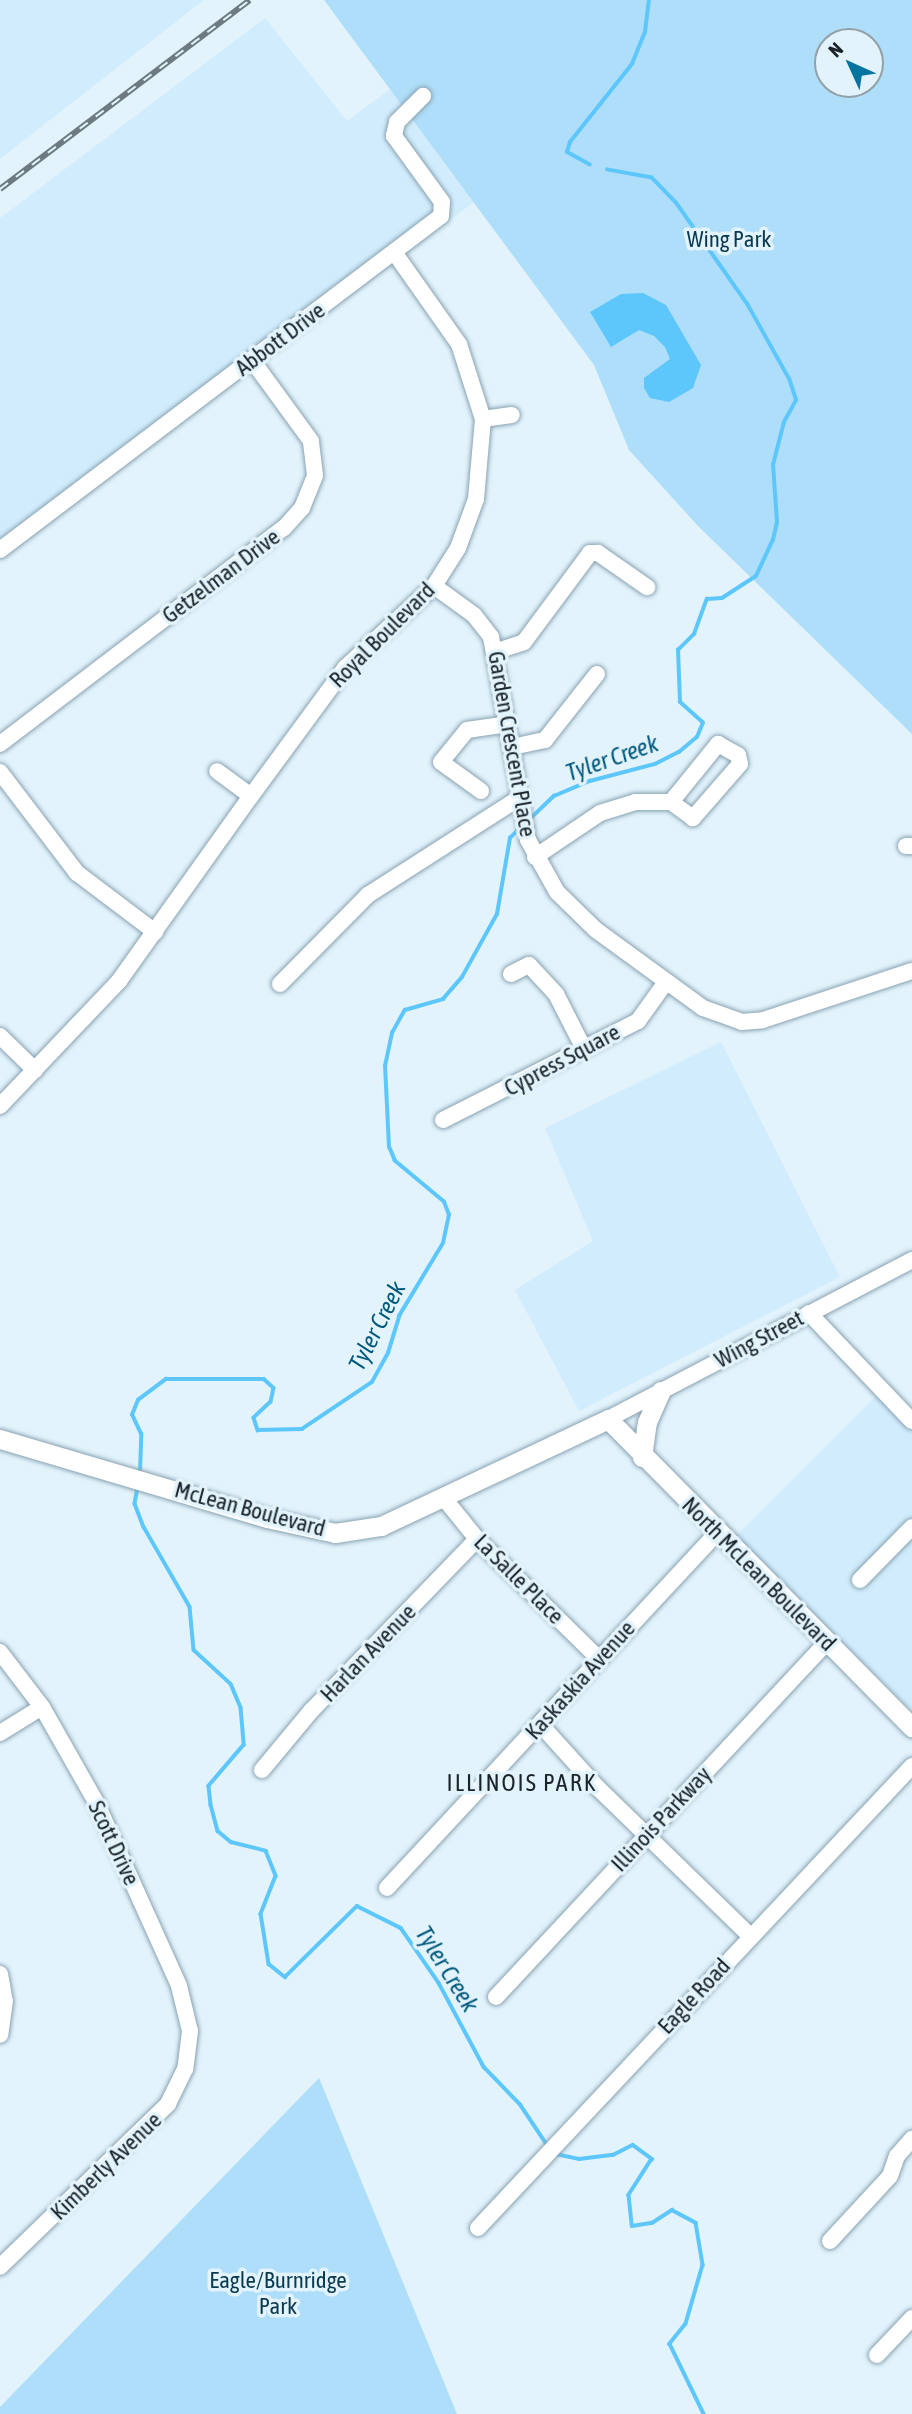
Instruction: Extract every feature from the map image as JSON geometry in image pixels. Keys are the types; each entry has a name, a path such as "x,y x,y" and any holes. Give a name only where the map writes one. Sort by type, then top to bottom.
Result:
{"main road":[{"path":"642,1457 648,1422 661,1391"},
{"name":"North McLean Boulevard","path":"607,1419 717,1534 912,1727"},
{"name":"McLean Boulevard","path":"0,1439 279,1522 335,1533 381,1526 607,1419"}],"street":[{"name":"Abbott Drive","path":"0,551 434,222 444,209 394,136 397,122 423,96"},
{"name":"Royal Boulevard","path":"0,1106 119,981 345,668 434,586 457,548 476,499 483,419 460,344 394,252"},
{"name":"Getzelman Drive","path":"0,744 284,528 302,508 315,475 311,441 252,360"},
{"path":"483,419 512,415"},
{"path":"497,651 524,642 590,553 598,553 647,587"},
{"name":"Garden Crescent Place","path":"434,586 481,622 497,651 519,802 528,840 535,858 573,911 666,982 719,1017 751,1023 912,971"},
{"path":"512,747 545,740 597,674"},
{"path":"481,790 441,762 467,730 508,724"},
{"path":"535,858 600,813 635,802 671,802 697,817 740,764 738,755 718,744 671,802"},
{"path":"217,771 251,796"},
{"path":"0,772 77,873 155,932"},
{"path":"281,984 368,895 519,802"},
{"path":"511,974 529,965 556,994 584,1049"},
{"name":"Cypress Square","path":"443,1120 638,1021 666,982"},
{"path":"0,1036 35,1070"},
{"name":"Wing Street","path":"607,1419 912,1260"},
{"path":"810,1312 912,1422"},
{"name":"La Salle Place","path":"443,1497 477,1539 598,1658"},
{"path":"860,1580 912,1527"},
{"name":"Kaskaskia Avenue","path":"387,1888 541,1725 598,1658 717,1534"},
{"name":"Harlan Avenue","path":"262,1770 311,1712 477,1539"},
{"name":"Illinois Parkway","path":"496,1997 827,1642"},
{"name":"Scott Drive","path":"0,1652 42,1707 97,1804 179,1986 188,2015 189,2050"},
{"path":"0,1733 42,1707"},
{"path":"541,1725 750,1936"},
{"name":"Eagle Road","path":"478,2228 912,1766"},
{"path":"0,1974 5,2001 0,2035"},
{"name":"Kimberly Avenue","path":"0,2267 152,2123 179,2087 189,2050"},
{"path":"830,2241 890,2176 897,2156 912,2139"},
{"path":"877,2355 912,2318"}],"shaded area":[{"path":"0,0 204,0 0,159"},
{"path":"265,18 347,121 390,89 474,202 0,561 0,218"},
{"path":"721,1042 840,1277 579,1411 515,1290 593,1241 545,1128"},
{"path":"879,1393 912,1427 912,1711 736,1536"}],"green space":[{"name":"Wing Park","path":"324,0 912,0 912,734 698,526 629,450 594,365"},
{"name":"Eagle/Burnridge Park","path":"319,2078 457,2414 0,2414 0,2407"}],"water":[{"path":"643,293 666,305 701,365 693,388 669,402 650,398 644,388 644,378 670,359 665,347 654,336 639,330 611,347 590,312 621,294"}],"waterway":[{"name":"Tyler Creek","path":"590,165 567,152 570,142 632,64 645,32 649,0"},
{"name":"Tyler Creek","path":"529,820 554,796 590,781 655,764 679,752 697,737 703,723 680,702 678,650 694,634 707,599 722,598 756,576 773,540 777,522 773,465 784,422 796,400 789,379 747,304 676,203 652,178 608,170"},
{"name":"Tyler Creek","path":"140,1472 141,1434 132,1415 138,1400 166,1379 264,1379 274,1388 271,1402 254,1418 258,1430 302,1429 372,1382 388,1353 399,1316 443,1243 449,1215 444,1202 395,1161 389,1147 385,1066 392,1033 405,1010 443,999 462,977 497,914 510,838 520,828"},
{"name":"Tyler Creek","path":"138,1487 135,1504 144,1527 190,1607 194,1650 231,1684 241,1708 244,1745 209,1786 211,1805 218,1831 231,1842 266,1851 276,1876 261,1914 269,1964 285,1977 357,1906 401,1928 439,1983 484,2067 520,2104 548,2146"},
{"name":"Tyler Creek","path":"556,2154 579,2159 613,2155 633,2145 652,2159 629,2195 632,2226 652,2223 672,2210 696,2223 703,2265 686,2324 670,2344 704,2414"}],"railway":[{"path":"0,189 250,0"}],"district":[{"name":"ILLINOIS PARK","path":"522,1783"}]}
